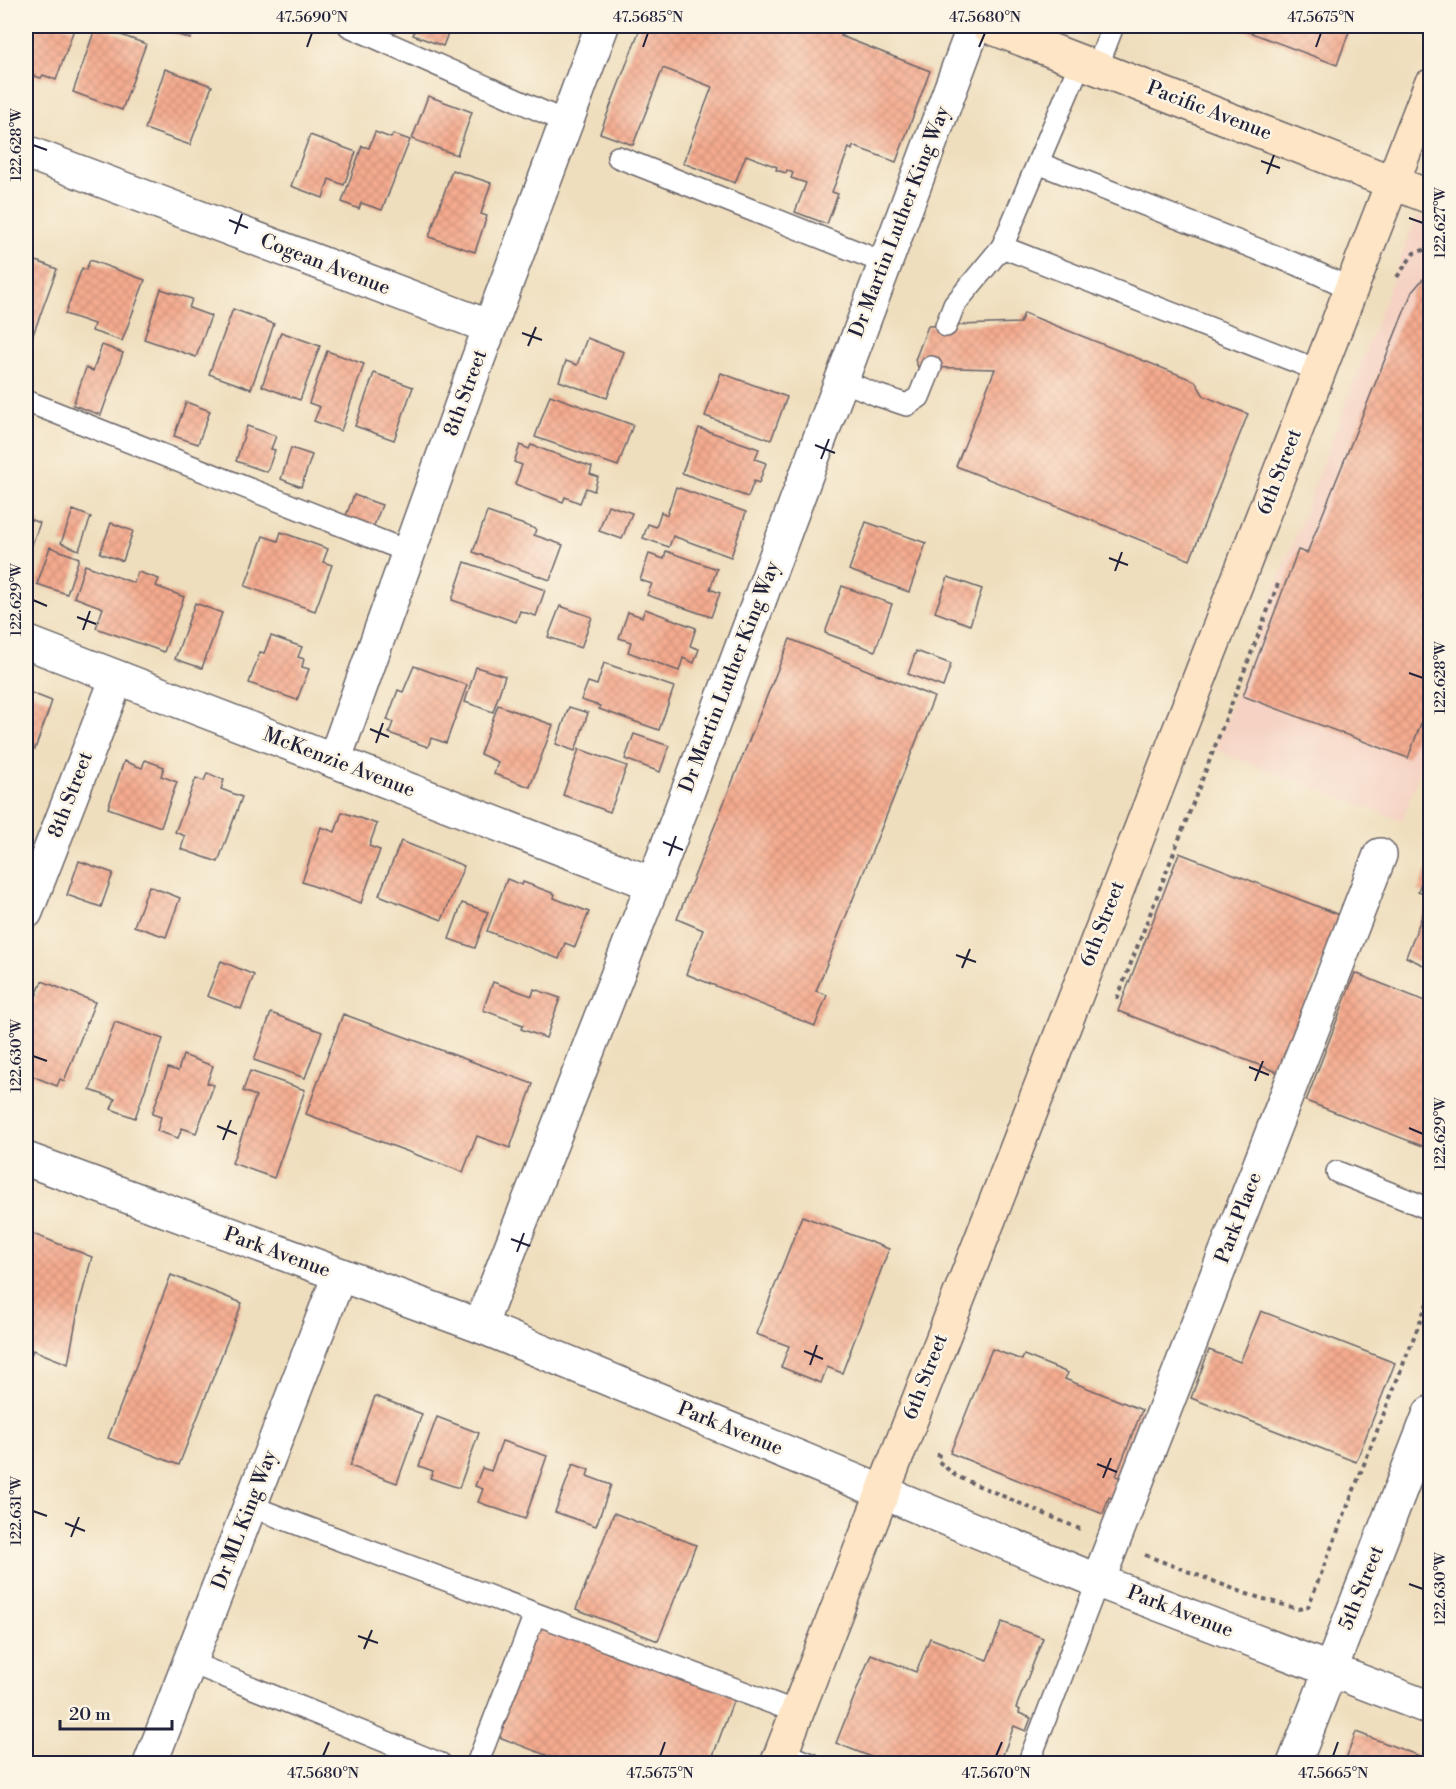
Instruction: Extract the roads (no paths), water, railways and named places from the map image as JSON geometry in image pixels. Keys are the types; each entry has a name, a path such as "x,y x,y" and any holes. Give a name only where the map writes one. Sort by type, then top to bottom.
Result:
{"main road":[{"name":"Pacific Avenue","path":"988,26 1431,197"},
{"name":"6th Street","path":"790,1760 796,1712 1431,86"}],"street":[{"name":"8th Street","path":"334,761 490,327 602,26"},
{"name":"Dr Martin Luther King Way","path":"480,1326 653,884 974,26"},
{"name":"Cogean Avenue","path":"26,152 490,327"},
{"name":"McKenzie Avenue","path":"26,642 653,884"},
{"name":"8th Street","path":"26,912 117,678"},
{"name":"Park Place","path":"1098,1581 1380,855"},
{"name":"Park Avenue","path":"26,1159 480,1326 1098,1581 1431,1708"},
{"name":"Dr ML King Way","path":"150,1764 339,1276"},
{"name":"5th Street","path":"1294,1764 1431,1413"}],"lane":[{"path":"349,26 566,122"},
{"path":"946,326 954,305 1002,247 1038,164 1089,65 1113,26"},
{"path":"618,157 885,263"},
{"path":"1038,164 1308,269 1352,289"},
{"path":"1002,247 1320,371"},
{"path":"841,380 907,405 919,398 931,367"},
{"path":"26,401 409,552"},
{"path":"1337,1172 1431,1209"},
{"path":"250,1506 796,1712"},
{"path":"1028,1764 1098,1581"},
{"path":"477,1764 536,1614"},
{"path":"189,1662 441,1764"}]}
